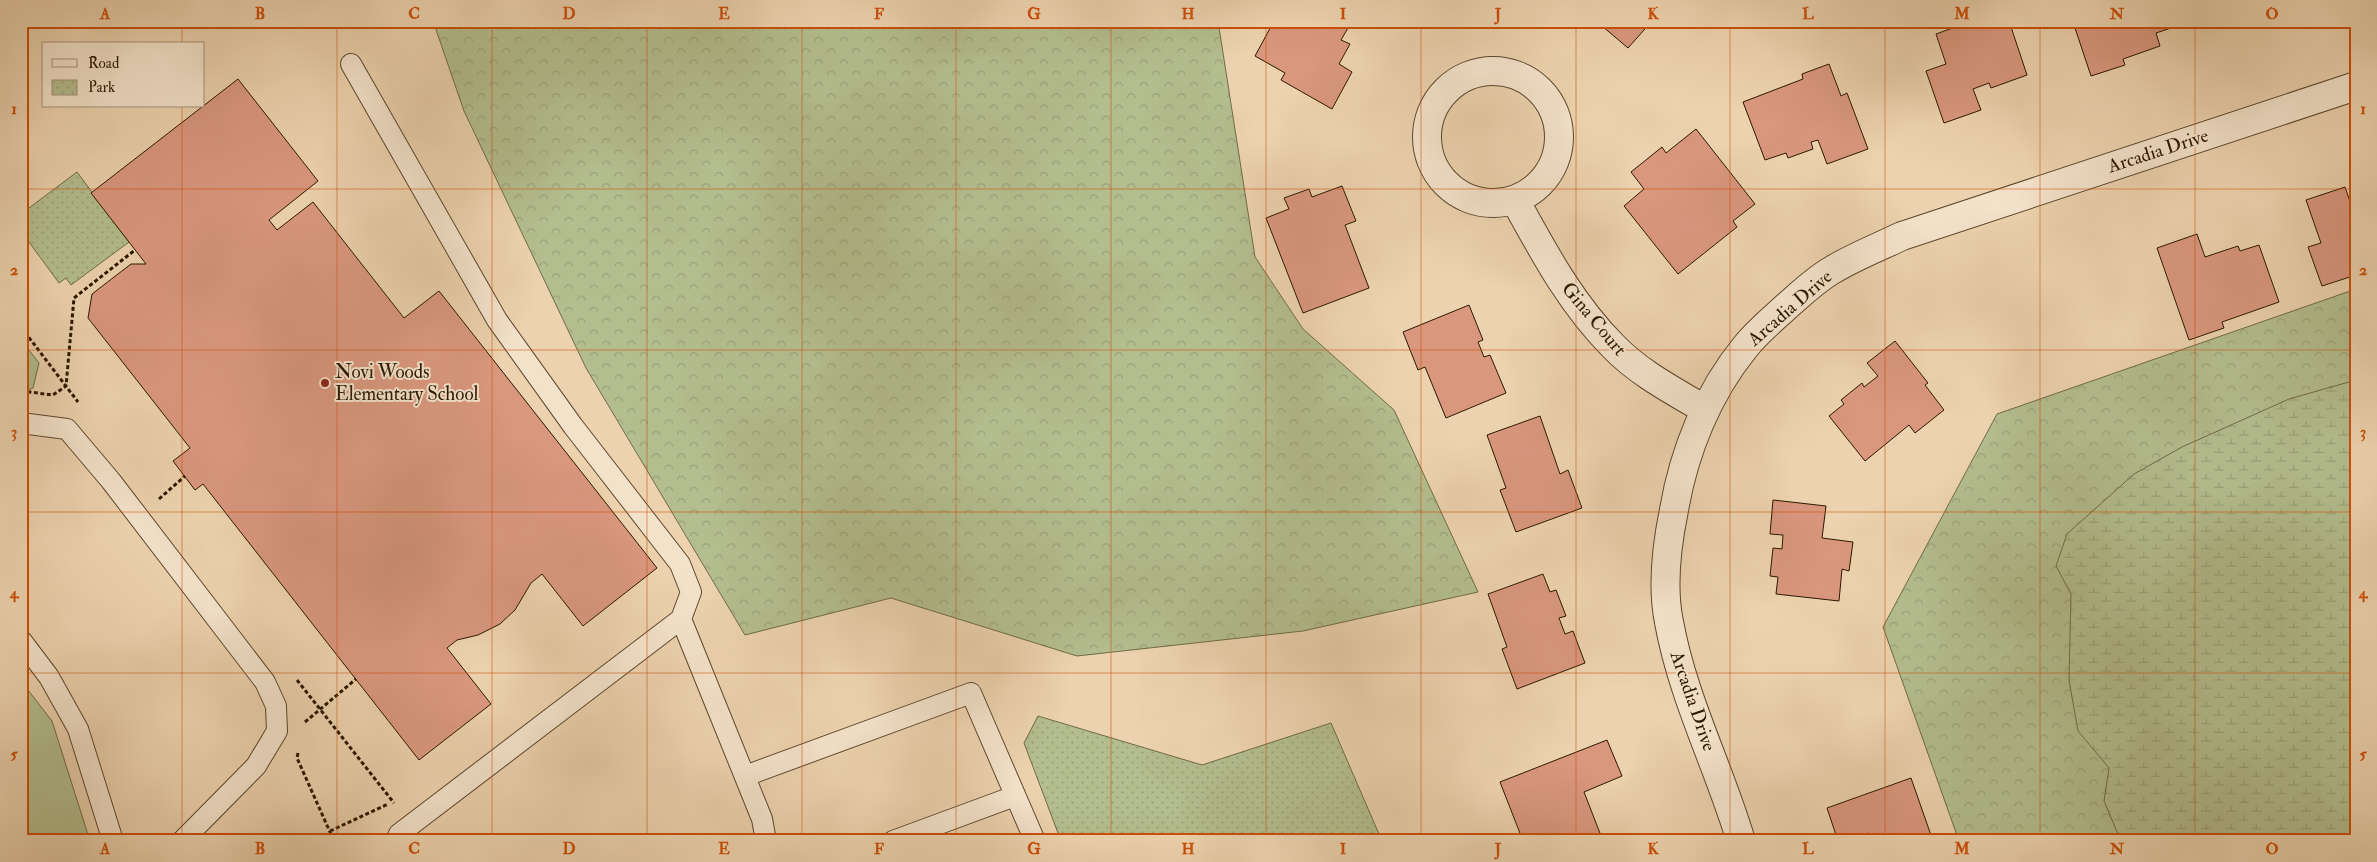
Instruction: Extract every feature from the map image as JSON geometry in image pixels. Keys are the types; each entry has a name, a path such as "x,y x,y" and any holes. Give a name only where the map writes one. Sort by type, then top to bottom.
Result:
{"street":[{"path":"1491,70 1518,76 1531,82 1546,96 1557,114 1560,135 1554,162 1548,175 1534,190 1515,200 1492,203 1470,199 1450,187 1435,169 1428,148 1428,125 1436,104 1450,85 1470,74 1491,70"},
{"name":"Arcadia Drive","path":"1741,841 1720,774 1683,681 1668,620 1667,574 1671,522 1684,468 1704,408 1728,368 1761,330 1810,286 1856,257 1902,236 2356,86"},
{"name":"Gina Court","path":"1515,200 1562,283 1612,346 1656,381 1704,408"}],"lane":[{"path":"351,64 496,320 573,426 680,564 692,592 681,619 399,834 396,841"},
{"path":"21,423 67,429 111,481 265,682 276,706 277,730 256,766 182,841"},
{"path":"681,619 762,818 766,841"},
{"path":"21,640 49,677 78,729 113,841"},
{"path":"745,776 971,692 1034,841"},
{"path":"893,841 1015,796"}],"path":[{"path":"21,392 53,395 66,386 74,298 135,250"},
{"path":"156,501 184,476"},
{"path":"303,731 305,722 356,679"},
{"path":"299,749 298,758 334,841"}],"green space":[{"path":"433,21 1218,21 1255,257 1303,329 1394,410 1478,592 1303,631 1077,656 891,598 745,635 586,368 464,111"},
{"path":"77,172 129,242 71,285 66,278 59,283 21,231 21,214"},
{"path":"2356,289 2356,841 1959,841 1883,627 1997,414"},
{"path":"21,340 39,363 33,388 21,394"},
{"path":"2356,380 2356,841 2121,841 2104,801 2109,768 2078,731 2069,680 2071,594 2056,566 2067,534 2134,474 2182,447 2289,399"},
{"path":"21,681 52,721 90,841 21,841"},
{"path":"1038,716 1202,765 1331,723 1382,841 1061,841 1024,743"}],"building":[{"path":"1274,21 1352,21 1341,40 1350,44 1339,64 1352,72 1332,109 1281,80 1285,73 1255,56"},
{"path":"1607,21 1652,21 1628,48 1602,26"},
{"path":"1972,21 2009,21 2027,75 1991,88 1989,83 1973,89 1981,110 1944,123 1926,71 1946,64 1936,34"},
{"path":"2172,21 2174,27 2156,33 2160,46 2123,59 2125,65 2091,76 2073,22"},
{"path":"1829,64 1841,96 1847,93 1868,149 1827,164 1818,140 1811,142 1813,149 1788,158 1786,153 1765,160 1743,102 1803,79 1802,74"},
{"name":"Novi Woods Elementary School","path":"238,79 318,181 269,220 277,230 313,202 404,318 439,291 657,568 583,626 542,574 531,583 515,610 500,624 478,635 457,640 447,648 491,704 419,760 203,484 195,490 173,461 190,448 88,318 92,294 131,264 146,264 91,193 201,108 205,108 205,105"},
{"path":"1696,129 1755,204 1733,221 1737,227 1678,274 1624,206 1644,189 1631,172 1662,147 1666,153"},
{"path":"1342,186 1356,221 1345,225 1369,288 1303,313 1266,218 1289,209 1284,198 1309,189 1312,197"},
{"path":"2345,187 2354,213 2356,213 2356,275 2322,286 2308,247 2321,243 2306,200"},
{"path":"2197,234 2205,257 2238,246 2240,251 2259,245 2279,302 2222,322 2224,328 2189,340 2157,248"},
{"path":"1469,305 1483,340 1478,342 1484,357 1490,355 1506,393 1446,418 1425,367 1418,370 1403,332"},
{"path":"1895,341 1928,383 1925,385 1944,410 1915,433 1909,425 1865,461 1829,416 1844,404 1841,400 1862,383 1864,387 1878,376 1867,363"},
{"path":"1540,416 1560,474 1568,470 1582,508 1516,532 1500,490 1506,488 1487,435"},
{"path":"1773,500 1826,506 1822,538 1853,542 1849,571 1842,569 1839,601 1776,594 1778,577 1770,576 1773,548 1782,549 1783,535 1770,534"},
{"path":"1543,574 1550,592 1556,590 1566,616 1559,618 1565,634 1573,631 1585,663 1517,689 1502,649 1507,647 1488,594"},
{"path":"1607,740 1622,776 1584,792 1603,841 1523,841 1500,782"},
{"path":"1911,778 1933,841 1872,841 1869,833 1847,841 1838,841 1827,808"}],"place":[{"name":"Novi Woods Elementary School","path":"325,383"}]}
